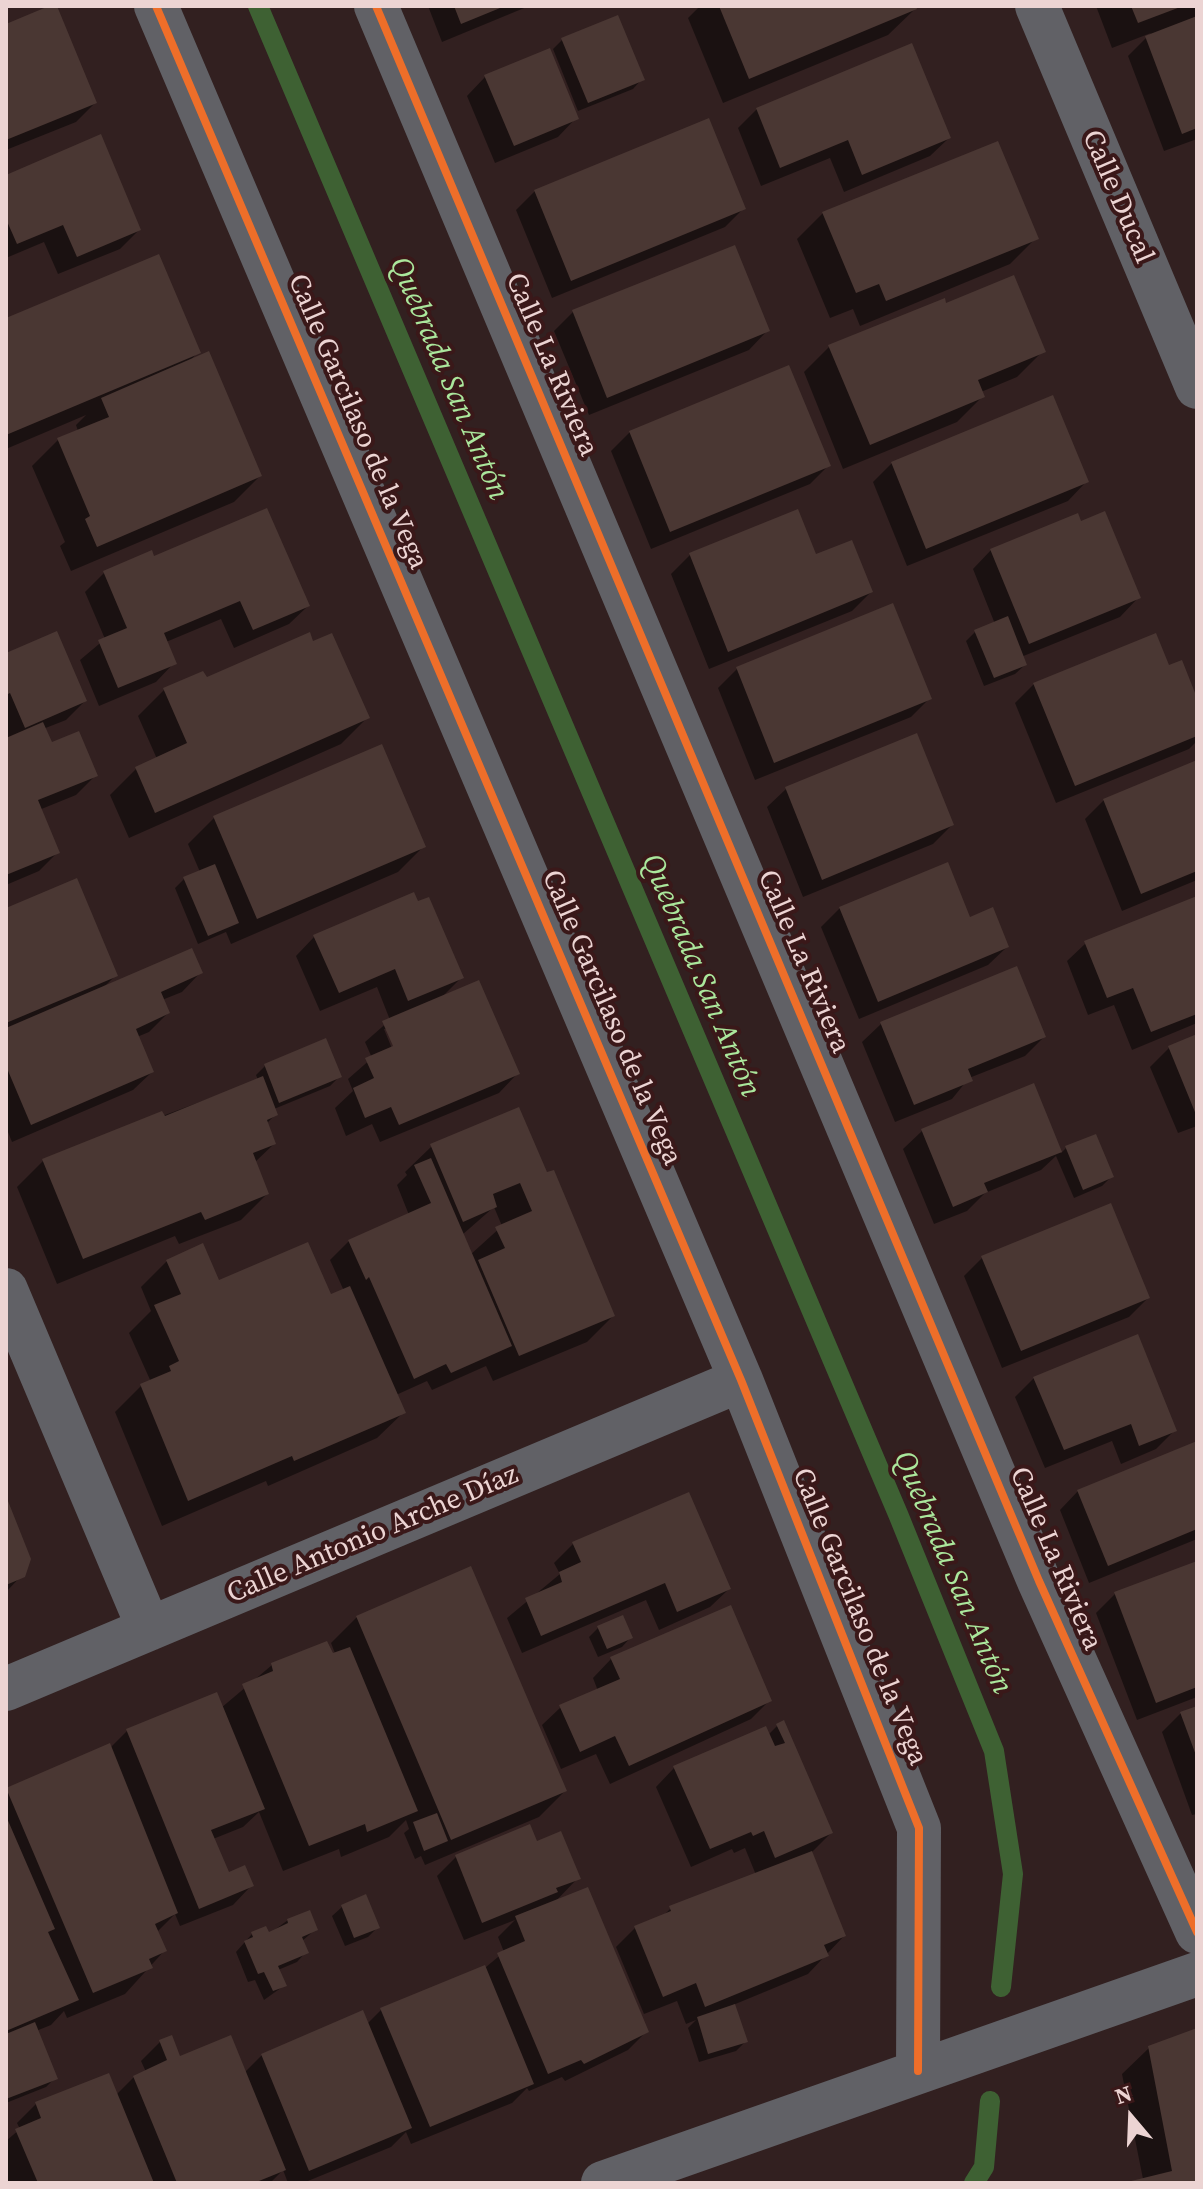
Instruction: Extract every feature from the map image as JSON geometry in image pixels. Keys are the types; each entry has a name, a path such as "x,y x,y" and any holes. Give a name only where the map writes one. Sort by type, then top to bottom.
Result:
{"street":[{"name":"Calle Garcilaso de la Vega","path":"156,6 741,1380 919,1828 918,2071"},
{"name":"Calle La Riviera","path":"376,6 1039,1581 1197,1932"},
{"name":"Calle Ducal","path":"1037,6 1197,387"},
{"path":"6,1290 149,1629"},
{"name":"Calle Antonio Arche Díaz","path":"6,1689 741,1380"},
{"path":"603,2183 1197,1974"}],"building":[{"path":"49,6 57,6 97,103 6,140 6,24"},
{"path":"454,6 505,6 461,24"},
{"path":"719,6 916,6 917,9 749,79"},
{"path":"1131,6 1183,6 1138,23"},
{"path":"618,15 645,80 588,103 561,38"},
{"path":"1197,16 1197,128 1182,134 1145,36"},
{"path":"912,43 951,138 862,175 848,140 780,168 756,108"},
{"path":"550,48 579,119 514,146 484,75"},
{"path":"709,118 746,209 571,281 534,190"},
{"path":"101,134 141,230 77,257 63,225 17,244 6,219 6,175"},
{"path":"998,141 1039,239 886,301 879,284 856,293 822,212"},
{"path":"735,245 770,331 607,398 572,310"},
{"path":"159,254 201,353 6,435 6,318"},
{"path":"1014,275 1046,352 978,380 985,397 870,445 828,345 945,298 946,303"},
{"path":"209,351 262,476 97,547 85,519 90,516 57,438 109,417 101,398"},
{"path":"789,365 831,466 670,532 629,431"},
{"path":"1053,395 1089,482 926,549 891,462"},
{"path":"267,508 310,606 253,630 240,601 164,633 177,664 118,688 98,640 127,628 103,571 152,550 154,556"},
{"path":"798,509 816,554 852,540 873,592 728,652 689,553"},
{"path":"1105,511 1141,598 1029,644 990,549 1078,513 1081,521"},
{"path":"893,603 932,699 774,763 736,667"},
{"path":"1008,616 1027,665 994,678 974,630"},
{"path":"57,631 87,701 25,728 10,693 6,695 6,653"},
{"path":"310,632 313,641 332,633 370,718 155,813 135,767 187,743 163,688 203,671 207,677"},
{"path":"1156,633 1169,665 1182,660 1197,698 1197,736 1075,786 1033,683"},
{"path":"43,722 52,742 79,731 98,776 38,800 60,853 6,875 6,738"},
{"path":"917,733 954,825 822,880 785,787"},
{"path":"382,744 426,847 257,919 213,816"},
{"path":"1197,760 1197,871 1141,894 1103,799"},
{"path":"948,862 970,917 993,907 1009,947 878,1002 839,907"},
{"path":"215,864 239,923 208,936 183,877"},
{"path":"77,878 118,976 6,1023 6,908"},
{"path":"414,892 418,901 429,897 464,978 408,1001 395,969 339,993 313,935"},
{"path":"1197,896 1197,1014 1151,1032 1133,988 1107,998 1084,941"},
{"path":"192,948 203,973 161,992 170,1013 136,1029 154,1072 31,1125 6,1066 6,1028"},
{"path":"1017,966 1046,1037 968,1069 973,1081 914,1105 880,1022"},
{"path":"479,980 520,1074 399,1125 391,1107 365,1118 353,1088 374,1078 365,1058 393,1046 382,1021"},
{"path":"1197,1034 1197,1117 1168,1046"},
{"path":"326,1038 342,1077 279,1103 264,1064"},
{"path":"263,1076 278,1115 267,1120 276,1144 253,1153 269,1194 205,1220 201,1212 83,1259 42,1159 162,1111 165,1116"},
{"path":"1034,1083 1062,1152 984,1183 988,1192 953,1207 921,1129"},
{"path":"519,1107 547,1172 554,1170 615,1316 519,1356 478,1260 505,1248 495,1227 532,1211 520,1183 493,1194 497,1207 463,1222 430,1144"},
{"path":"1096,1134 1114,1177 1083,1190 1065,1146"},
{"path":"431,1158 512,1346 451,1373 446,1364 414,1379 369,1277 366,1280 348,1240 431,1203 414,1165"},
{"path":"1111,1203 1150,1298 1021,1351 981,1256"},
{"path":"308,1242 331,1294 350,1286 406,1413 294,1461 292,1456 188,1501 140,1384 171,1371 169,1366 179,1361 154,1305 181,1294 166,1260 203,1243 219,1280"},
{"path":"1138,1334 1177,1431 1139,1446 1131,1424 1064,1450 1033,1377"},
{"path":"1197,1441 1197,1529 1108,1566 1077,1490"},
{"path":"689,1492 731,1589 677,1612 665,1583 541,1636 525,1598 562,1582 559,1572 581,1562 572,1542"},
{"path":"6,1496 31,1559 25,1577 6,1585"},
{"path":"1197,1561 1197,1687 1156,1703 1114,1592"},
{"path":"471,1566 567,1791 451,1840 356,1616"},
{"path":"731,1605 772,1701 629,1766 615,1736 580,1752 559,1705 620,1679 610,1657"},
{"path":"623,1615 633,1638 607,1649 597,1626"},
{"path":"327,1641 333,1653 350,1647 418,1811 367,1832 365,1824 309,1846 242,1684 273,1671 271,1663"},
{"path":"217,1692 265,1809 211,1830 229,1872 245,1865 254,1886 199,1909 126,1729"},
{"path":"1197,1706 1197,1758 1180,1712"},
{"path":"784,1720 833,1833 775,1858 764,1831 753,1836 751,1832 710,1849 673,1766 766,1726 775,1746 785,1743 776,1724"},
{"path":"110,1743 178,1913 155,1924 167,1951 149,1959 153,1968 93,1993 6,1788"},
{"path":"437,1813 448,1841 424,1851 413,1822"},
{"path":"6,1816 55,1929 48,1932 79,2000 6,2031"},
{"path":"530,1824 537,1841 561,1831 581,1879 556,1888 558,1892 482,1923 455,1855"},
{"path":"812,1851 846,1936 824,1945 829,1956 705,2007 696,1983 663,1997 634,1926 671,1911 669,1906"},
{"path":"588,1887 649,2032 584,2064 581,2060 548,2074 497,1953 525,1941 515,1916"},
{"path":"366,1894 380,1928 354,1938 341,1905"},
{"path":"310,1910 318,1930 302,1937 309,1953 278,1966 287,1986 273,1991 264,1972 258,1974 244,1941 253,1937 251,1932 266,1926 269,1932 288,1923 287,1919"},
{"path":"485,1965 534,2084 430,2127 380,2008"},
{"path":"735,2004 748,2042 708,2054 697,2017"},
{"path":"363,2010 412,2128 309,2171 261,2054"},
{"path":"35,2022 58,2079 6,2099 6,2034"},
{"path":"1197,2028 1197,2183 1123,2183 1172,2171 1148,2046"},
{"path":"172,2035 180,2056 231,2035 286,2170 254,2183 177,2183 133,2076 167,2060 159,2040"},
{"path":"109,2073 154,2183 38,2183 15,2129 41,2118 35,2102"}],"waterway":[{"name":"Quebrada San Antón","path":"258,6 898,1514 994,1751 1013,1874 1001,1987"},
{"name":"Quebrada San Antón","path":"974,2183 984,2167 990,2101"}],"cycle path":[{"path":"156,6 741,1380 919,1828 918,2071"},
{"path":"376,6 1039,1581 1197,1932"}]}
